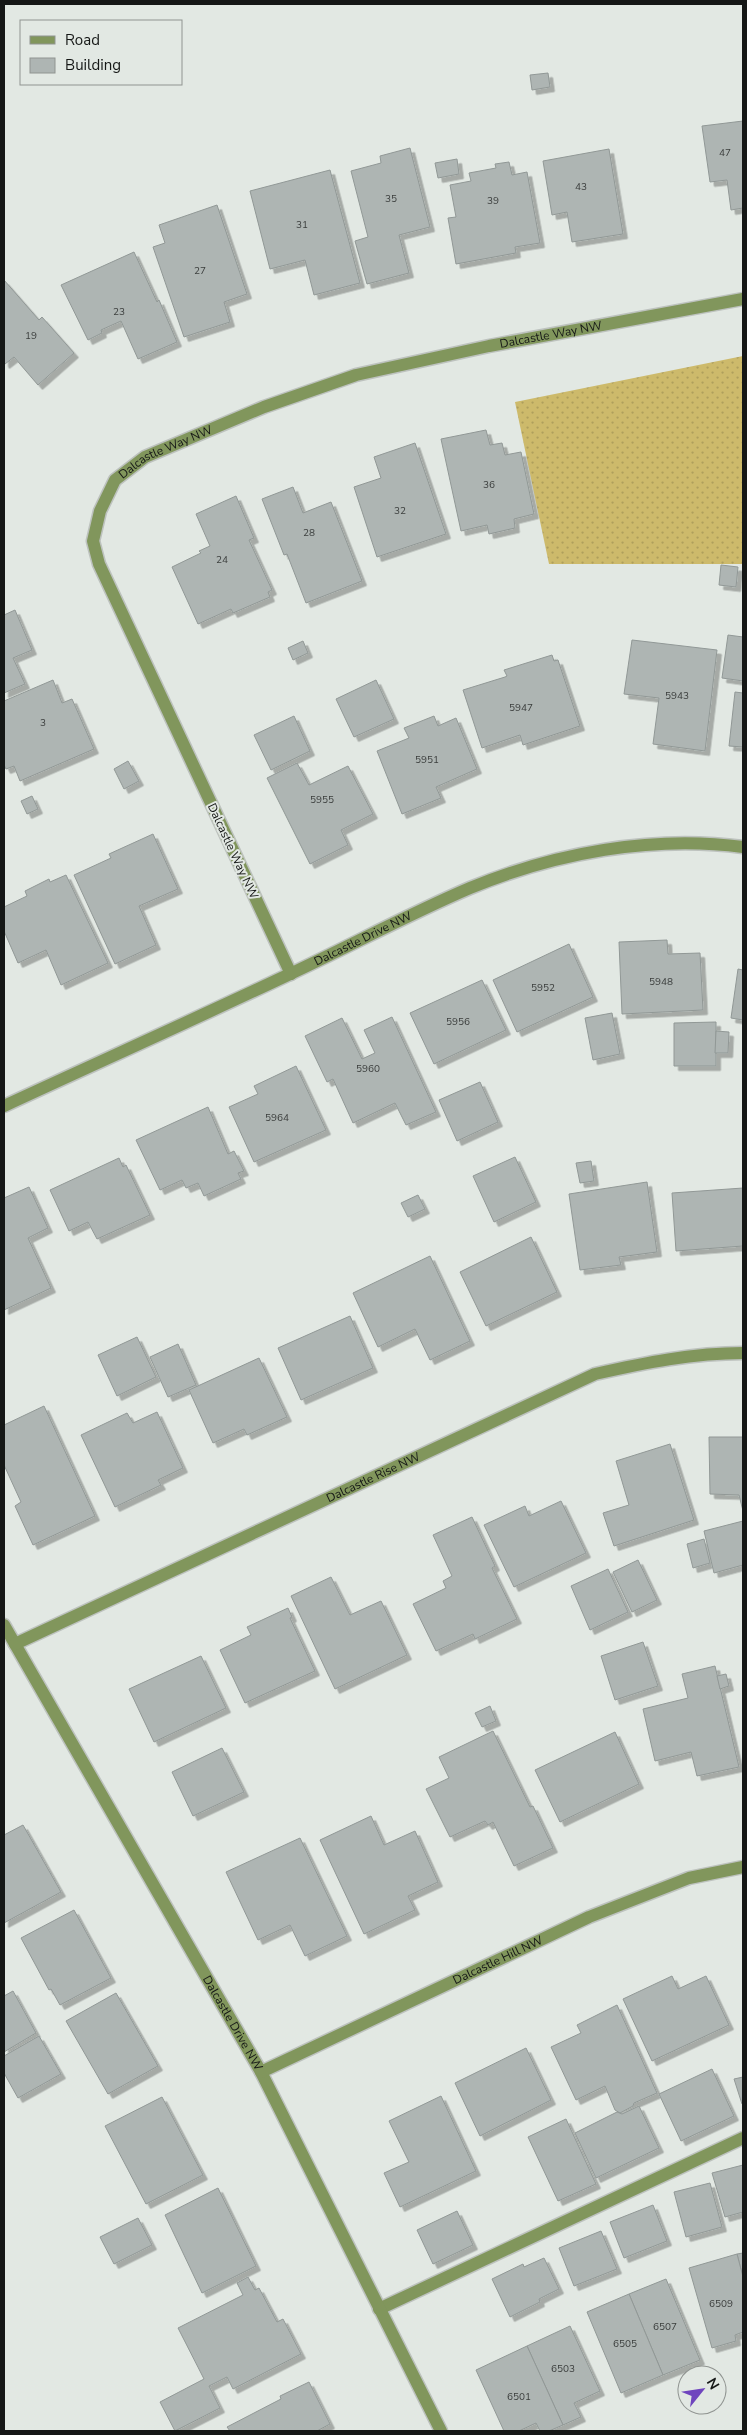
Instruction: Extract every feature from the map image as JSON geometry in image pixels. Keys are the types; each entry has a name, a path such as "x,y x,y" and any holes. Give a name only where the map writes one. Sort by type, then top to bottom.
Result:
{"street":[{"name":"Dalcastle Way NW","path":"291,974 99,564 93,541 100,511 115,480 145,457 264,407 356,375 489,346 743,299"},
{"name":"Dalcastle Drive NW","path":"4,1106 291,974 471,888 554,860 619,848 670,843 743,847"},
{"name":"Dalcastle Rise NW","path":"15,1644 595,1374 651,1362 715,1353 743,1353"},
{"name":"Dalcastle Drive NW","path":"4,1625 261,2072 441,2431"},
{"name":"Dalcastle Hill NW","path":"261,2072 589,1917 688,1878 743,1867"},
{"path":"379,2309 743,2138"}],"shaded area":[{"path":"743,356 743,564 549,564 515,402"}],"building":[{"path":"548,73 550,87 532,90 530,75"},
{"path":"743,121 743,208 731,210 727,180 710,182 702,126"},
{"path":"410,148 430,227 399,235 409,273 367,284 355,241 368,237 351,171 381,163 380,156"},
{"path":"609,149 623,234 572,242 567,212 552,215 543,161"},
{"path":"457,159 459,174 438,178 435,163"},
{"path":"509,162 512,175 527,172 540,243 515,247 516,253 456,264 448,218 456,217 450,185 471,181 469,173 496,168 495,164"},
{"path":"330,170 360,283 314,295 305,260 270,269 250,191"},
{"path":"217,205 247,294 224,302 230,322 184,337 153,247 165,243 159,225"},
{"path":"134,252 157,302 159,300 177,342 138,359 121,321 101,330 102,333 88,340 61,285"},
{"path":"4,280 39,320 42,317 74,353 38,385 14,357 5,364 4,362"},
{"path":"486,430 490,445 502,443 505,455 521,452 534,514 514,519 515,528 489,534 487,525 461,531 441,439"},
{"path":"415,443 446,534 377,557 354,487 381,478 374,457"},
{"path":"293,487 303,513 331,502 362,581 306,603 287,554 284,555 262,499"},
{"path":"236,496 254,538 249,540 272,590 268,592 270,597 233,613 231,609 198,624 172,567 201,553 199,551 210,546 196,514"},
{"path":"721,565 738,567 736,587 719,585"},
{"path":"15,610 32,650 13,658 25,684 4,693 4,615"},
{"path":"728,635 743,637 743,681 722,678"},
{"path":"632,640 717,650 705,751 653,744 659,698 624,694"},
{"path":"303,641 308,653 293,660 288,648"},
{"path":"552,655 554,661 558,660 580,726 523,745 520,735 482,748 463,690 505,677 507,676 504,670"},
{"path":"53,680 62,703 72,699 94,749 20,781 14,766 6,769 4,765 4,701"},
{"path":"376,680 394,719 354,737 336,699"},
{"path":"735,692 743,693 743,747 729,746"},
{"path":"294,716 310,751 271,770 254,735"},
{"path":"434,716 438,726 456,718 477,769 436,787 441,798 402,814 377,751 409,738 404,728"},
{"path":"128,761 139,781 124,789 114,769"},
{"path":"297,763 309,785 348,766 373,814 341,830 348,845 310,864 267,778"},
{"path":"32,796 38,809 27,814 21,801"},
{"path":"153,834 178,889 139,906 156,945 115,964 74,875 111,858 109,854"},
{"path":"66,875 108,963 61,985 46,950 18,963 4,931 4,907 27,896 25,891 49,879 50,882"},
{"path":"667,940 668,954 700,953 703,1010 622,1014 619,942"},
{"path":"569,944 593,997 517,1032 493,980"},
{"path":"738,969 743,970 743,1020 731,1018"},
{"path":"482,980 506,1030 434,1064 410,1013"},
{"path":"612,1013 620,1054 593,1060 585,1018"},
{"path":"392,1017 436,1112 406,1125 395,1103 353,1123 333,1079 327,1082 305,1036 342,1018 362,1059 375,1053 364,1030"},
{"path":"716,1022 716,1066 674,1066 674,1023"},
{"path":"716,1031 729,1032 728,1053 715,1053"},
{"path":"296,1066 326,1130 254,1162 229,1107 258,1094 254,1086"},
{"path":"480,1082 498,1122 457,1141 439,1100"},
{"path":"208,1107 228,1154 234,1151 244,1171 238,1173 241,1179 204,1196 198,1183 186,1188 182,1180 160,1190 136,1140"},
{"path":"515,1157 536,1202 494,1222 473,1176"},
{"path":"119,1158 123,1167 126,1165 150,1215 97,1239 88,1222 69,1231 50,1190"},
{"path":"591,1161 594,1181 580,1183 576,1163"},
{"path":"647,1182 657,1252 619,1257 621,1265 580,1270 569,1194"},
{"path":"29,1187 48,1228 28,1238 51,1288 4,1310 4,1198"},
{"path":"743,1188 743,1246 676,1251 672,1193"},
{"path":"418,1195 425,1209 408,1217 401,1203"},
{"path":"531,1237 557,1292 486,1326 460,1272"},
{"path":"430,1256 470,1341 430,1360 415,1329 378,1347 353,1293"},
{"path":"350,1316 373,1368 301,1400 278,1348"},
{"path":"137,1337 156,1377 117,1396 98,1355"},
{"path":"178,1344 196,1385 168,1397 150,1357"},
{"path":"259,1358 287,1417 247,1435 244,1429 213,1443 189,1390"},
{"path":"44,1406 95,1516 33,1545 15,1506 21,1502 4,1465 4,1425"},
{"path":"157,1412 183,1468 158,1480 161,1485 115,1507 81,1435 127,1413 133,1423"},
{"path":"709,1437 743,1437 743,1511 739,1495 710,1494"},
{"path":"670,1444 694,1520 614,1546 603,1513 629,1505 616,1461"},
{"path":"561,1501 586,1553 514,1587 484,1525 525,1506 529,1516"},
{"path":"472,1517 495,1566 492,1568 517,1619 475,1639 473,1634 436,1651 413,1604 446,1588 443,1581 452,1576 433,1535"},
{"path":"743,1521 743,1565 714,1573 704,1531"},
{"path":"704,1539 710,1563 693,1568 687,1544"},
{"path":"638,1560 657,1600 632,1612 613,1572"},
{"path":"608,1569 628,1612 590,1630 571,1586"},
{"path":"331,1577 350,1615 381,1601 407,1655 335,1689 291,1596"},
{"path":"288,1608 292,1617 290,1618 315,1671 245,1703 220,1650 251,1635 247,1627"},
{"path":"643,1642 658,1686 615,1700 601,1656"},
{"path":"201,1656 226,1708 154,1742 129,1689"},
{"path":"715,1666 739,1767 697,1776 691,1752 655,1761 643,1709 688,1698 682,1674"},
{"path":"726,1674 729,1686 720,1689 717,1676"},
{"path":"490,1706 496,1721 482,1727 475,1713"},
{"path":"493,1731 530,1807 533,1806 553,1848 514,1866 493,1822 488,1825 485,1821 450,1837 426,1789 449,1778 439,1757"},
{"path":"615,1732 639,1784 560,1822 535,1770"},
{"path":"222,1748 244,1792 193,1816 172,1772"},
{"path":"371,1816 384,1845 415,1831 438,1882 408,1896 415,1910 364,1934 320,1840"},
{"path":"23,1825 61,1892 4,1923 4,1835"},
{"path":"300,1838 347,1936 305,1956 290,1925 258,1940 226,1872"},
{"path":"74,1910 111,1978 60,2005 51,1989 49,1990 21,1938"},
{"path":"672,1976 678,1989 706,1976 729,2025 652,2061 623,1999"},
{"path":"13,1991 36,2033 4,2052 4,1996"},
{"path":"116,1993 158,2066 108,2094 66,2021"},
{"path":"617,2005 657,2093 634,2103 633,2106 620,2113 615,2110 605,2086 576,2100 551,2047 581,2033 577,2025"},
{"path":"39,2036 61,2074 18,2098 4,2073 4,2056"},
{"path":"526,2048 551,2100 480,2136 455,2083"},
{"path":"712,2069 734,2116 681,2141 659,2094"},
{"path":"743,2077 743,2104 742,2104 734,2079"},
{"path":"441,2096 476,2171 400,2207 384,2173 409,2162 389,2121"},
{"path":"162,2097 203,2175 146,2204 105,2126"},
{"path":"639,2106 659,2148 596,2178 575,2133 617,2112 622,2114"},
{"path":"566,2119 596,2184 558,2201 528,2137"},
{"path":"743,2165 743,2212 725,2217 712,2173"},
{"path":"710,2183 722,2227 686,2237 674,2192"},
{"path":"218,2188 256,2266 202,2293 165,2215"},
{"path":"653,2205 667,2241 624,2258 610,2222"},
{"path":"457,2211 473,2245 433,2264 417,2230"},
{"path":"138,2218 152,2245 114,2264 100,2237"},
{"path":"601,2231 617,2269 574,2286 559,2248"},
{"path":"743,2253 743,2277 737,2254"},
{"path":"737,2254 743,2277 743,2332 735,2335 736,2341 712,2348 689,2268"},
{"path":"544,2258 559,2289 539,2299 540,2302 510,2317 492,2279 523,2264 524,2267"},
{"path":"248,2277 255,2290 259,2288 277,2322 283,2319 301,2354 233,2389 227,2377 209,2386 220,2408 175,2431 160,2402 204,2379 178,2328 243,2295 237,2283"},
{"path":"666,2279 700,2360 688,2365 677,2365 677,2369 663,2375 629,2294"},
{"path":"629,2294 663,2375 621,2393 587,2312"},
{"path":"570,2326 600,2391 574,2403 581,2417 563,2425 527,2346"},
{"path":"527,2346 563,2425 549,2431 540,2431 536,2423 519,2431 504,2431 476,2370"},
{"path":"309,2382 330,2424 317,2431 230,2431 227,2427 281,2399 280,2396"}]}
